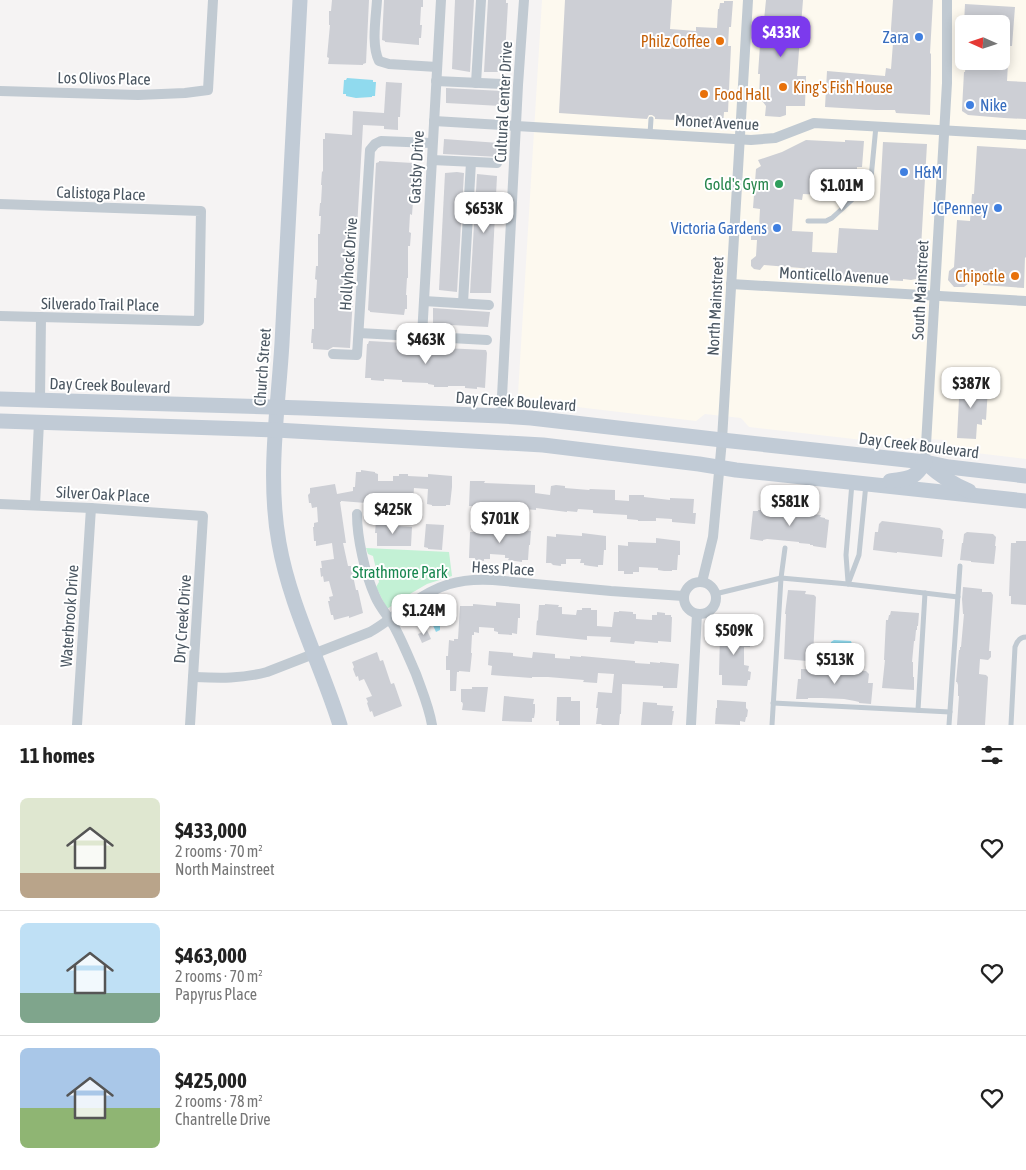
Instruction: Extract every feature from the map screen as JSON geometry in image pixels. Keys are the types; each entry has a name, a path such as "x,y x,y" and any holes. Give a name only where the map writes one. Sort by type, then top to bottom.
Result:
{"main road":[{"name":"Church Street","path":"300,0 274,453 274,497 282,560 340,725"},
{"name":"Day Creek Boulevard","path":"0,399 277,407 531,418 925,462 949,467 1026,476"},
{"path":"0,421 276,430 543,445 703,464 736,470 1026,501"},
{"path":"863,484 912,478 919,472 925,462 949,482 982,496"}],"street":[{"name":"Los Olivos Place","path":"0,92 138,95 208,90 213,0"},
{"path":"377,0 375,44 379,61 389,64 437,67"},
{"name":"Gatsby Drive","path":"422,336 441,0"},
{"path":"476,83 481,0"},
{"name":"Cultural Center Drive","path":"501,416 524,0"},
{"name":"North Mainstreet","path":"702,582 713,537 720,467 748,0"},
{"name":"South Mainstreet","path":"925,462 947,83 947,0"},
{"path":"436,81 502,84"},
{"name":"Monet Avenue","path":"434,121 760,140 775,138 814,122 1026,135"},
{"name":"Hollyhock Drive","path":"333,354 358,355 370,150 381,141 432,144"},
{"path":"432,160 497,163"},
{"path":"463,303 471,162"},
{"name":"Calistoga Place","path":"0,204 201,211 199,321"},
{"name":"Monticello Avenue","path":"731,284 1026,301"},
{"path":"424,301 489,305"},
{"name":"Silverado Trail Place","path":"0,316 199,321"},
{"path":"40,400 41,317"},
{"path":"359,333 487,340"},
{"path":"35,505 39,422"},
{"name":"Silver Oak Place","path":"0,504 203,516"},
{"name":"Waterbrook Drive","path":"77,725 91,508"},
{"path":"357,514 359,537 370,582 377,600 400,637 427,702 432,725"},
{"name":"Dry Creek Drive","path":"190,725 203,516"},
{"name":"Hess Place","path":"193,677 231,678 266,672 370,632 428,593 452,583 468,580 502,581 684,596"},
{"path":"702,582 710,586 715,594 714,604 708,612 697,614 685,605 684,596 692,584 702,582"},
{"path":"691,725 697,614"}],"lane":[{"path":"650,134 651,119"},
{"path":"808,221 826,221 832,218 866,187 872,178 876,126"},
{"path":"848,584 846,556 848,534 863,484"},
{"path":"848,584 859,555 863,484"},
{"path":"848,534 861,535"},
{"path":"772,725 781,578 785,548"},
{"path":"949,725 960,566"},
{"path":"715,594 781,578 958,597"},
{"path":"918,710 925,593"},
{"path":"1010,725 1015,647 1019,639 1026,637"},
{"path":"774,703 950,712"}],"shaded area":[{"name":"Victoria Gardens","path":"542,0 1026,0 1026,459 951,450 945,440 908,438 898,444 749,427 741,418 705,414 696,421 526,401 518,394"}],"green space":[{"name":"Strathmore Park","path":"366,548 449,552 452,576 427,584 387,609 376,587 379,582 373,556 368,554"}],"water":[{"path":"347,78 373,80 373,82 376,82 375,96 356,98 346,96 346,94 343,94 344,80"},
{"path":"444,614 448,621 440,626 440,630 436,632 431,621"},
{"path":"834,640 851,641 852,652 841,655 833,653 831,642"}],"building":[{"path":"332,0 369,0 366,63 363,65 328,64 329,11 331,11"},
{"path":"384,0 423,0 419,45 385,42 382,40"},
{"path":"455,0 474,0 470,72 452,69"},
{"path":"488,0 506,0 506,3 508,3 504,72 484,72"},
{"path":"565,0 672,0 670,29 696,31 696,27 717,28 720,3 733,1 728,46 731,46 728,112 724,112 723,125 707,124 707,128 690,127 690,123 677,122 677,120 655,119 652,115 649,115 647,119 559,113"},
{"path":"766,0 803,0 797,76 806,76 805,106 786,106 786,115 780,117 765,116 766,106 759,97 760,74 758,74 761,30 763,30"},
{"path":"893,0 933,0 930,53 930,115 896,113 895,110 825,107 827,71 885,76 886,68 891,69 893,43 890,43"},
{"path":"965,4 1015,7 1012,46 1010,46 1010,15 964,15"},
{"path":"965,70 1008,70 1007,81 1026,82 1026,119 968,115 962,111"},
{"path":"386,82 402,83 400,117 398,117 398,130 384,129 384,126 363,125 350,348 313,349 313,343 311,343 312,329 314,329 314,298 316,298 317,280 315,279 316,266 318,266 318,234 320,234 321,216 319,216 323,172 323,139 325,139 325,133 352,135 353,111 384,113"},
{"path":"446,88 502,91 501,106 446,103"},
{"path":"444,139 499,143 499,157 443,154"},
{"path":"806,140 864,141 862,167 857,167 857,177 843,176 842,196 803,194 802,200 794,199 792,231 813,232 812,252 837,253 839,228 878,230 883,142 927,144 920,265 918,265 919,273 916,279 903,279 903,281 813,276 813,269 764,265 760,270 754,269 751,266 751,260 756,256 757,240 751,240 751,232 757,232 759,227 760,209 753,208 756,169 761,166 758,160 782,152"},
{"path":"977,146 1026,149 1026,258 1024,288 983,285 983,283 969,283 964,287 954,287 948,280 949,271 954,267 957,220 970,221"},
{"path":"379,161 413,163 412,169 414,169 411,201 413,201 412,215 410,214 409,232 411,233 410,246 408,246 407,309 405,309 404,315 370,312 368,310 376,163"},
{"path":"445,173 464,173 457,292 439,290"},
{"path":"477,174 497,176 491,293 470,293"},
{"path":"433,308 490,312 488,327 433,324"},
{"path":"369,341 422,344 423,347 486,350 485,388 465,388 465,386 434,387 434,385 428,383 384,379 384,381 371,380 371,378 365,378 367,344"},
{"path":"960,379 971,380 970,387 988,388 986,420 982,419 982,425 977,424 976,439 957,438"},
{"path":"361,470 375,472 378,474 378,481 393,481 393,476 399,476 399,474 428,477 428,474 452,476 450,505 432,506 427,504 428,489 414,488 413,502 403,502 403,506 341,501 346,543 343,543 348,566 351,566 356,590 358,590 363,613 349,618 349,616 334,620 328,601 330,601 329,597 333,596 329,581 324,582 323,576 321,577 320,568 322,568 321,561 334,559 332,543 316,546 313,527 314,523 318,522 317,507 312,508 308,495 310,488 335,484 337,494 353,491 356,472 361,472"},
{"path":"470,481 535,485 535,493 550,495 551,486 556,485 565,486 565,488 615,490 615,500 629,501 629,495 644,495 644,497 670,500 670,498 694,499 693,513 696,513 695,524 672,522 672,519 656,518 656,521 638,521 627,519 627,515 593,513 593,510 578,509 577,512 567,512 536,508 536,510 513,508 513,506 469,506"},
{"path":"764,509 821,515 820,517 829,520 826,548 799,542 750,539 753,511"},
{"path":"376,521 399,523 398,526 412,527 411,546 377,546"},
{"path":"882,521 940,528 943,531 942,539 944,539 942,557 873,550 875,532 878,532 879,524"},
{"path":"426,524 444,525 442,550 424,547"},
{"path":"507,528 531,531 528,560 522,560 522,562 508,560 509,558 505,558 505,555 490,554 490,559 484,559 484,561 469,558 470,532 480,532 480,529 507,530"},
{"path":"967,532 993,534 996,537 994,564 960,560 964,534"},
{"path":"582,533 606,536 603,565 598,565 598,567 584,565 584,563 580,563 581,559 566,559 566,564 561,564 561,566 546,563 547,536 556,537 556,534 582,536"},
{"path":"656,538 680,541 677,570 664,571 658,570 658,568 639,567 639,572 633,572 633,574 624,574 624,571 618,571 618,545 628,546 628,542 656,543"},
{"path":"1016,541 1026,541 1026,605 1011,604 1011,596 1009,596 1011,543 1016,543"},
{"path":"963,587 982,589 982,592 991,592 993,595 989,651 991,651 991,657 988,660 980,659 979,674 988,677 985,725 957,725 959,696 956,682 964,614"},
{"path":"788,590 806,591 805,594 816,597 813,656 807,661 784,659 785,614"},
{"path":"496,602 520,604 517,634 498,634 498,632 494,631 494,628 479,627 479,633 474,632 474,635 472,635 470,672 457,672 456,691 450,691 450,670 446,670 446,656 448,656 449,640 454,641 454,639 458,639 460,606 473,606 473,604 496,606"},
{"path":"539,605 559,605 558,607 562,607 562,614 576,615 577,610 582,610 582,608 597,610 597,626 612,627 614,612 619,611 633,612 633,614 636,614 636,619 652,620 652,615 657,615 657,612 665,613 665,615 671,615 672,617 671,642 635,641 634,644 610,642 611,637 587,636 587,640 536,635"},
{"path":"891,611 919,613 912,662 914,690 882,688 886,620 888,620"},
{"path":"722,626 751,628 752,643 750,643 750,647 744,647 744,665 749,666 748,671 751,672 747,686 722,685 722,675 719,675 720,633"},
{"path":"427,630 431,639 422,643 418,634"},
{"path":"489,651 513,653 513,656 532,658 533,652 555,654 555,658 570,659 570,656 581,656 635,661 635,663 650,664 650,662 660,662 679,664 677,688 622,684 619,725 601,725 596,724 598,692 612,693 614,674 598,673 597,683 548,677 532,678 491,675 492,666 488,665"},
{"path":"377,652 380,661 383,660 391,684 394,683 402,706 374,717 372,711 370,712 366,698 372,696 364,679 359,681 358,676 356,677 352,662"},
{"path":"801,669 866,671 869,674 868,683 873,683 871,704 844,699 796,699 798,679 801,679"},
{"path":"472,687 488,687 485,712 462,710 461,689 472,689"},
{"path":"504,696 534,699 535,712 532,722 502,721"},
{"path":"557,697 571,697 571,701 580,701 580,725 559,725 559,721 556,721"},
{"path":"717,700 746,702 748,710 745,722 740,721 740,725 715,724"},
{"path":"643,702 673,706 672,725 641,725"}],"place":[{"name":"Zara","path":"919,37"},
{"name":"Philz Coffee","path":"720,41"},
{"name":"King's Fish House","path":"783,87"},
{"name":"Food Hall","path":"704,94"},
{"name":"Nike","path":"970,105"},
{"name":"H&M","path":"904,172"},
{"name":"Gold's Gym","path":"779,184"},
{"name":"JCPenney","path":"998,208"},
{"name":"Victoria Gardens","path":"777,228"},
{"name":"Chipotle","path":"1015,276"}]}
